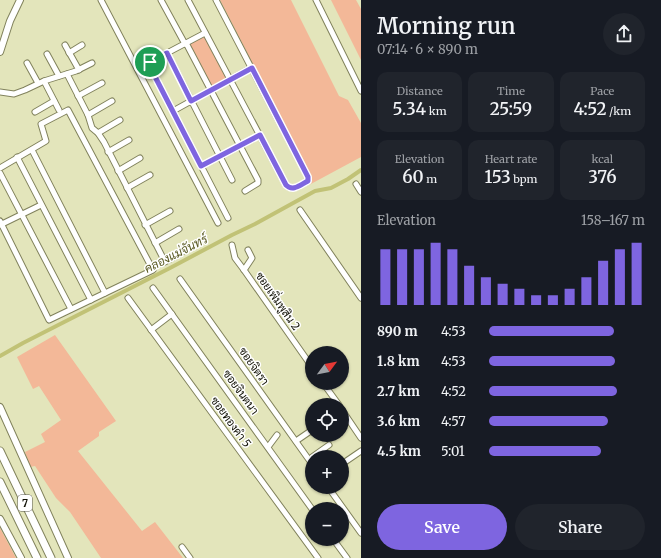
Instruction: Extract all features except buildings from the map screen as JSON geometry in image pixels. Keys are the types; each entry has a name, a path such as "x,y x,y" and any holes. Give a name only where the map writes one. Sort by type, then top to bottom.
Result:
{"highway":[{"path":"0,447 5,462"},
{"name":"7","path":"0,451 51,558"},
{"name":"7","path":"0,482 37,558"}],"main road":[{"path":"0,52 10,21 20,0"},
{"path":"0,407 68,558"},
{"path":"1,521 21,558"}],"street":[{"path":"101,0 218,223"},
{"path":"161,0 186,43 258,182 245,191"},
{"path":"188,0 286,185 291,189 301,185 308,181 308,177 216,0"},
{"path":"316,0 361,91"},
{"path":"206,33 150,62 149,65 228,218"},
{"path":"65,45 79,70"},
{"path":"70,53 82,45"},
{"path":"167,53 232,180"},
{"path":"47,54 59,76"},
{"path":"27,63 38,83"},
{"path":"0,92 14,94 44,80 79,70 92,64"},
{"path":"173,111 252,68"},
{"path":"67,74 88,115 92,128 98,133 164,262 189,248"},
{"path":"44,80 59,110"},
{"path":"78,96 102,83"},
{"path":"35,112 54,101"},
{"path":"88,115 112,101"},
{"path":"0,168 17,157 46,142 41,124 68,110 153,270 49,320 0,223 41,205"},
{"path":"98,133 120,120"},
{"path":"201,166 260,135"},
{"path":"108,152 129,140"},
{"path":"32,150 105,293"},
{"path":"17,157 91,300"},
{"path":"118,171 140,158"},
{"path":"0,173 71,309"},
{"path":"126,188 150,175"},
{"path":"356,184 361,192"},
{"path":"300,210 361,298"},
{"path":"145,225 170,211"},
{"path":"155,244 180,229"},
{"name":"ซอยเพิ่มพูสิน 2","path":"232,245 235,258 305,357"},
{"path":"244,270 252,258 248,250"},
{"name":"ซอยจิตรา","path":"180,279 305,452"},
{"name":"ซอยจินตนา","path":"153,288 307,502"},
{"name":"ซอยทองคำ 5","path":"128,298 318,558"},
{"path":"151,330 172,314"},
{"path":"349,420 361,438"},
{"path":"268,447 277,435"},
{"path":"296,441 305,435"},
{"path":"323,450 329,445"},
{"path":"349,460 360,454"},
{"path":"333,494 361,533"},
{"path":"338,546 347,558"},
{"path":"182,547 190,558"}],"shaded area":[{"path":"220,0 291,0 339,96 348,100 361,123 361,157 309,185 310,175"},
{"path":"331,0 356,0 361,9 361,60"},
{"path":"205,36 227,79 211,87 189,44"},
{"path":"55,335 116,421 99,432 99,436 78,451 142,531 155,522 183,558 101,558 70,512 56,498 35,466 30,467 25,452 45,442 41,434 61,420 39,386 33,389 17,357"},
{"path":"0,528 16,558 0,558"}],"waterway":[{"name":"คลองแม่จันทร์","path":"0,356 255,224 315,191 331,188 361,170"}],"route":[{"path":"167,53 191,101 252,68 309,180 294,189 289,188 260,135 201,166 149,65 150,62 167,53"}]}
